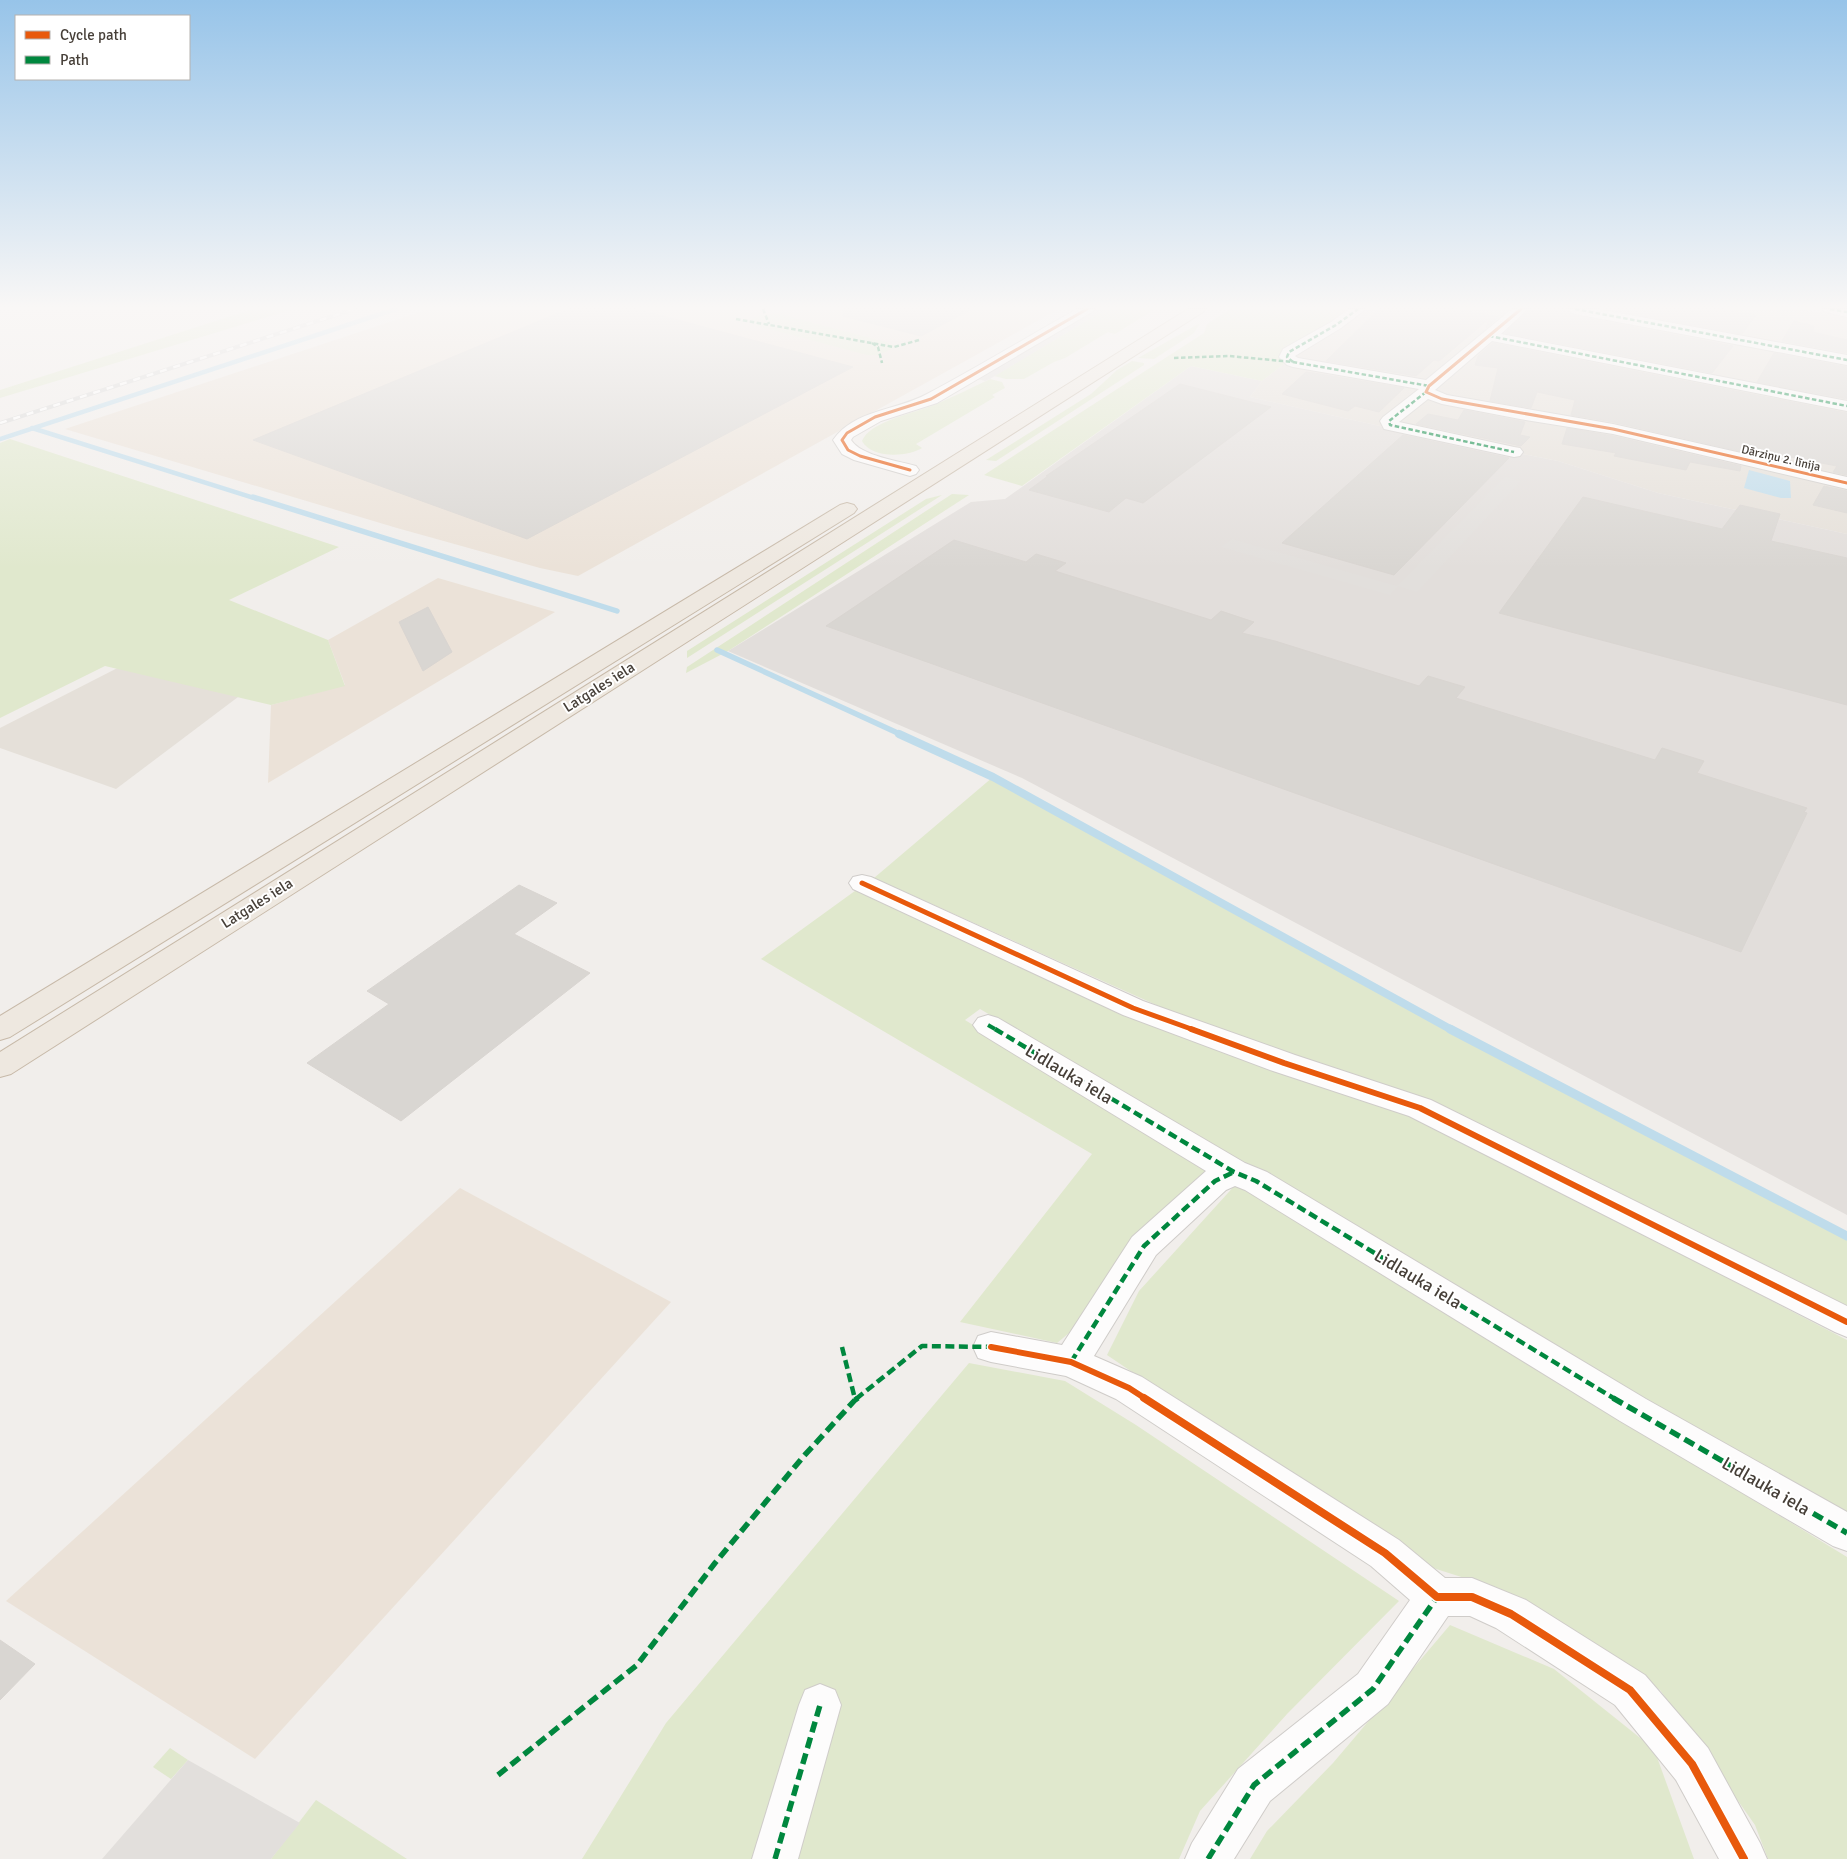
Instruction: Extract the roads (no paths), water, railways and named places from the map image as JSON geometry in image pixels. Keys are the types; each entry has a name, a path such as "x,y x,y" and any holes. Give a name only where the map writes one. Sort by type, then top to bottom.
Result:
{"highway":[{"name":"Latgales iela","path":"0,1030 922,470 1049,396"},
{"name":"Latgales iela","path":"0,1066 922,470"}],"street":[{"path":"922,470 860,456 848,450 842,440 847,433 875,417 937,396"},
{"path":"1419,396 1389,421 1390,425 1514,452"},
{"name":"Dārziņu 2. līnija","path":"1438,396 1520,414 1613,429 1847,483"},
{"path":"1796,396 1847,406"},
{"path":"862,883 1133,1008 1284,1063 1420,1108 1847,1322"},
{"name":"Lidlauka iela","path":"988,1026 1234,1172 1256,1181 1633,1410 1847,1533"},
{"path":"1071,1362 1144,1246 1215,1182 1234,1172"},
{"path":"991,1346 1071,1362 1129,1388 1385,1553 1437,1597 1472,1597 1511,1614 1630,1690 1692,1764 1744,1859"},
{"path":"1208,1859 1254,1785 1373,1689 1437,1597"},
{"path":"775,1859 820,1705"}],"water":[{"path":"1749,470 1790,481 1791,498 1781,498 1744,488"}],"waterway":[{"path":"33,428 132,396"},
{"path":"0,439 33,428"},
{"path":"33,428 257,499"},
{"path":"253,497 617,611"},
{"path":"717,650 902,735"},
{"path":"899,734 993,777 1452,1030"},
{"path":"1450,1029 1847,1236"}],"railway":[{"path":"0,423 85,396"}]}
